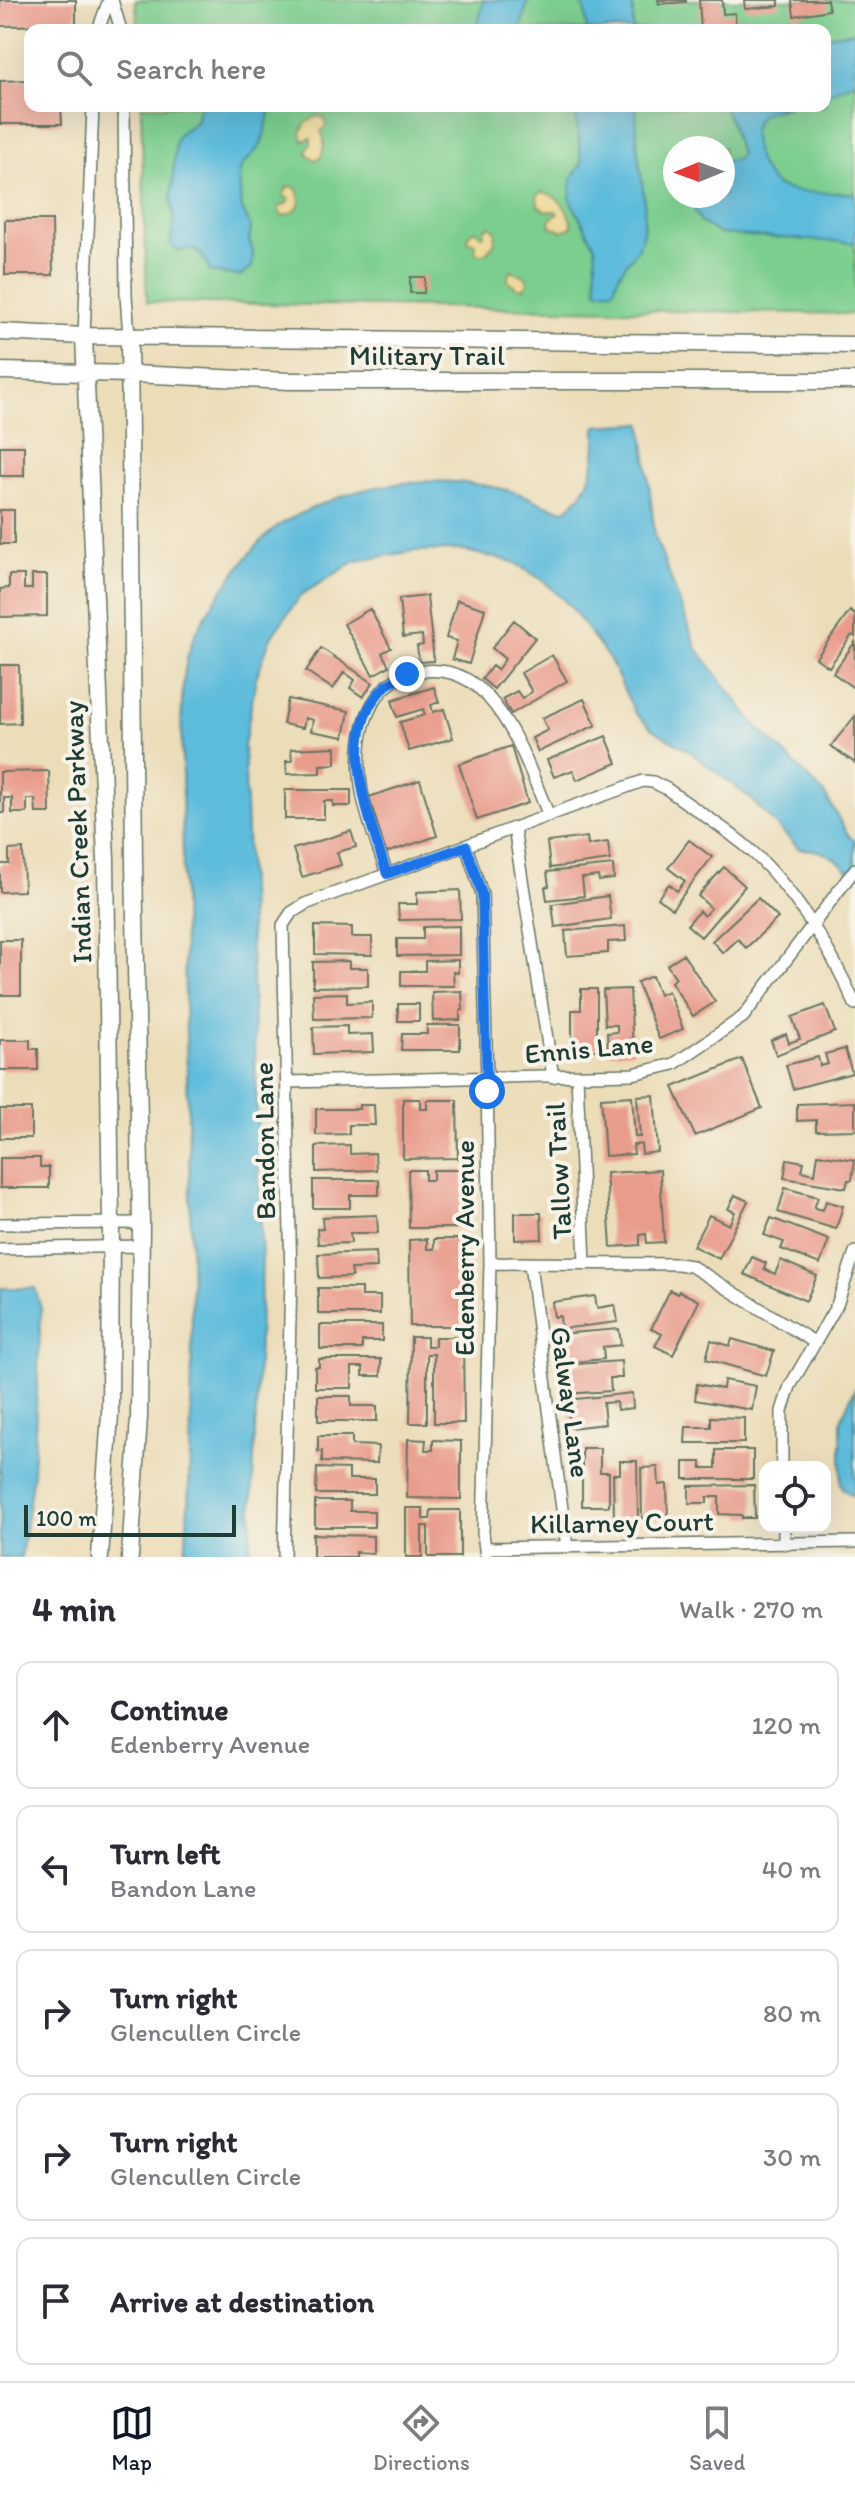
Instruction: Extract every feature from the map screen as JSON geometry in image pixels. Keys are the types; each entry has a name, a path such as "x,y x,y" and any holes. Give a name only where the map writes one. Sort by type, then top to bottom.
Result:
{"street":[{"path":"101,24 111,0"},
{"path":"111,0 119,24"},
{"name":"Indian Creek Parkway","path":"93,112 84,373 106,860 111,1223 110,1414 100,1557"},
{"name":"Indian Creek Parkway","path":"124,112 126,295 132,374 134,846 141,1223 139,1417 130,1557"},
{"name":"Military Trail","path":"0,332 84,336 855,345"},
{"name":"Military Trail","path":"0,371 289,381 855,381"},
{"path":"387,874 365,808 360,777 360,739 365,717 374,700 387,685 407,674 449,672 466,678 486,695 518,743 549,816"},
{"name":"Bandon Lane","path":"284,1557 291,1278 283,925 291,913 305,904 643,781 667,789 748,848 778,878 811,925"},
{"path":"514,828 553,1077"},
{"name":"Edenberry Avenue","path":"466,846 482,894 490,1263 483,1533 486,1552"},
{"name":"Ennis Lane","path":"287,1082 633,1074 674,1064 743,1017 855,869"},
{"path":"811,925 855,1004"},
{"name":"Tallow Trail","path":"577,1076 585,1263"},
{"path":"0,1224 141,1223"},
{"path":"0,1249 141,1246"},
{"path":"782,1461 782,1411 790,1386 837,1305 855,1252"},
{"path":"490,1263 691,1266 814,1342"},
{"name":"Galway Lane","path":"530,1264 567,1547"},
{"path":"784,1533 784,1544"},
{"name":"Killarney Court","path":"486,1552 567,1547 611,1552 855,1542"}],"green space":[{"path":"135,0 855,0 855,314 147,302 141,112 831,112 831,24 138,24"}],"sand":[{"path":"317,116 325,118 326,126 321,131 324,144 321,157 315,160 307,154 311,138 303,141 301,132 306,123"},
{"path":"288,186 296,188 300,203 296,210 282,216 278,208 289,202 283,196"},
{"path":"542,192 554,196 563,205 572,227 561,231 551,227 550,219 558,214 538,206 537,196"},
{"path":"491,226 496,232 494,244 486,253 477,254 476,244 468,242 468,235 475,230 483,236 485,228"},
{"path":"512,271 525,276 528,282 525,288 518,288 508,281"}],"water":[{"path":"484,0 528,0 522,24 478,24"},
{"path":"579,0 633,0 633,24 586,24 585,10"},
{"path":"855,32 855,82 831,92 831,35"},
{"path":"198,112 270,112 261,145 242,166 239,175 241,206 251,228 249,241 253,251 252,267 240,276 210,272 195,250 178,251 170,244 174,222 171,198 176,139 196,122"},
{"path":"577,112 636,112 644,200 643,228 640,244 616,281 614,290 597,291 595,246 570,200 572,178 582,163"},
{"path":"726,112 768,112 755,123 753,133 756,154 766,175 780,187 789,190 855,194 855,243 720,234 701,222 695,208 735,208 735,159 740,154"},
{"path":"642,423 655,536 697,649 754,723 824,793 855,841 855,878 830,856 816,850 799,849 750,798 689,751 652,729 635,713 611,662 571,607 544,581 513,562 460,550 414,551 356,561 301,595 270,639 256,678 244,746 262,1262 250,1557 185,1557 192,1311 181,720 184,674 190,648 215,601 267,536 278,526 323,503 367,489 435,481 499,488 566,510 582,492 592,472 596,426"},
{"path":"0,1288 35,1288 41,1308 33,1473 21,1557 0,1557"},
{"path":"855,1388 855,1496 844,1490 841,1483 841,1420"}],"building":[{"path":"0,0 76,0 76,24 0,26"},
{"path":"658,0 686,0 686,2 659,4"},
{"path":"699,0 722,0 723,14 735,13 736,24 701,24"},
{"path":"744,0 779,0 779,6 745,9"},
{"path":"792,0 827,0 829,10 794,16"},
{"path":"24,80 24,112 61,112 62,124 0,124 0,81"},
{"path":"5,220 52,220 53,275 5,275"},
{"path":"410,277 425,277 424,293 410,293"},
{"path":"0,446 24,446 24,476 0,476"},
{"path":"0,510 14,510 14,544 0,544"},
{"path":"9,575 24,575 24,589 32,589 32,575 47,575 47,616 0,617 0,589 9,588"},
{"path":"427,596 434,661 419,662 417,646 423,645 422,635 403,637 399,599"},
{"path":"457,600 485,609 469,664 452,659 457,641 446,638"},
{"path":"370,609 391,648 382,653 389,666 373,675 344,624"},
{"path":"850,611 855,615 855,637 852,635 829,667 816,658"},
{"path":"514,620 535,638 494,689 482,679 492,666 497,670 505,659 492,648"},
{"path":"855,642 855,689 833,673"},
{"path":"321,648 373,683 363,697 350,688 355,680 344,672 333,689 306,671"},
{"path":"552,655 567,681 511,714 502,699 517,691 522,698 532,692 521,673"},
{"path":"0,665 19,665 20,723 0,724"},
{"path":"434,687 439,702 431,705 433,712 444,709 453,738 409,751 400,722 425,715 423,709 397,717 392,700"},
{"path":"288,699 349,711 344,737 311,731 313,720 305,718 303,728 283,724"},
{"path":"584,699 596,725 538,752 532,738 548,730 542,718"},
{"path":"855,716 855,763 831,746"},
{"path":"606,736 617,763 577,780 573,770 554,777 547,760"},
{"path":"511,746 528,803 477,820 459,764"},
{"path":"336,747 336,764 320,765 320,773 287,774 286,761 292,761 291,749"},
{"path":"49,771 50,813 36,813 35,799 27,799 27,813 12,813 12,798 4,798 4,813 0,813 0,772"},
{"path":"420,780 437,836 386,853 369,797"},
{"path":"285,790 351,790 351,806 333,806 333,801 324,801 324,819 285,819"},
{"path":"351,831 356,847 337,852 341,865 302,877 293,849"},
{"path":"587,837 588,845 608,842 610,860 550,868 547,842"},
{"path":"689,840 712,857 672,909 658,898 669,884 677,891 685,881 668,868"},
{"path":"23,849 24,891 0,892 0,864 9,864 9,850"},
{"path":"613,865 614,879 599,881 598,876 582,878 584,896 547,900 547,872"},
{"path":"724,867 745,886 701,937 687,925 699,911 704,916 711,908 698,896"},
{"path":"460,890 461,919 399,920 398,904 417,904 417,892"},
{"path":"608,896 611,919 555,927 552,904"},
{"path":"758,898 778,918 746,948 738,939 723,953 712,941"},
{"path":"315,926 352,927 352,937 372,937 372,955 315,954"},
{"path":"459,926 459,955 397,956 397,939 423,939 423,927"},
{"path":"625,926 626,941 608,942 608,953 567,956 565,931"},
{"path":"0,940 21,940 21,995 0,995"},
{"path":"683,954 715,1002 693,1016 671,982 676,978 667,965"},
{"path":"458,960 458,973 453,972 454,986 401,986 401,971 425,971 425,961"},
{"path":"349,961 349,968 368,968 368,986 313,987 313,962"},
{"path":"652,976 659,995 668,991 683,1029 659,1039 637,982"},
{"path":"581,989 597,989 597,1050 572,1050 572,1010 581,1010"},
{"path":"630,989 633,1052 608,1053 607,1033 617,1032 617,1025 605,1025 603,990"},
{"path":"462,991 460,1020 433,1021 432,992"},
{"path":"347,993 347,1003 372,1002 372,1018 314,1019 313,994"},
{"path":"398,1004 419,1004 419,1021 398,1021"},
{"path":"825,1005 835,1032 776,1055 771,1040 786,1034 789,1043 800,1039 792,1017"},
{"path":"427,1025 460,1025 460,1050 401,1050 402,1034 427,1034"},
{"path":"347,1026 347,1035 373,1034 374,1052 314,1054 313,1027"},
{"path":"0,1040 30,1040 30,1049 38,1049 38,1070 0,1070"},
{"path":"845,1049 852,1073 793,1089 786,1065 818,1057 820,1066 828,1064 825,1054"},
{"path":"742,1059 762,1108 695,1136 673,1087"},
{"path":"654,1095 658,1152 642,1154 641,1144 633,1145 634,1154 605,1156 601,1098 632,1096 635,1137 640,1137 637,1096"},
{"path":"403,1099 420,1099 420,1109 427,1109 427,1100 457,1100 458,1158 403,1159"},
{"path":"855,1102 855,1130 816,1131 816,1120 797,1121 797,1104"},
{"path":"359,1105 374,1105 375,1125 349,1125 349,1134 316,1135 316,1109 359,1109"},
{"path":"0,1109 31,1109 31,1138 0,1138"},
{"path":"350,1145 350,1154 375,1153 376,1170 316,1172 316,1146"},
{"path":"818,1154 855,1160 852,1180 848,1180 846,1188 784,1178 787,1159 804,1162 802,1171 815,1174"},
{"path":"0,1158 40,1158 40,1167 49,1167 49,1188 0,1188"},
{"path":"408,1170 425,1170 425,1180 433,1180 433,1170 463,1170 464,1228 409,1228"},
{"path":"660,1170 664,1242 647,1243 646,1234 640,1235 640,1245 611,1247 606,1173"},
{"path":"313,1180 379,1180 379,1195 350,1195 350,1208 313,1208"},
{"path":"785,1188 818,1197 814,1208 823,1210 826,1201 843,1206 836,1229 778,1212"},
{"path":"735,1195 748,1201 719,1259 693,1246 709,1215 729,1225 735,1212 728,1209"},
{"path":"515,1213 541,1213 542,1239 515,1240"},
{"path":"377,1215 378,1233 350,1233 351,1243 318,1244 317,1229 323,1229 322,1217"},
{"path":"771,1218 829,1240 820,1264 781,1249 784,1242 764,1235"},
{"path":"427,1239 427,1249 434,1249 434,1239 464,1239 462,1326 410,1326 409,1240"},
{"path":"376,1252 377,1268 351,1269 352,1277 319,1278 318,1254"},
{"path":"752,1257 766,1263 764,1269 775,1274 781,1260 817,1276 806,1301 744,1274"},
{"path":"318,1288 361,1288 361,1296 380,1296 380,1314 318,1314"},
{"path":"670,1290 699,1301 673,1355 655,1346 662,1334 651,1329"},
{"path":"595,1296 597,1308 615,1305 618,1322 561,1329 560,1316 554,1317 552,1302"},
{"path":"320,1325 382,1325 382,1341 362,1341 362,1349 320,1349"},
{"path":"619,1329 621,1345 603,1347 604,1359 562,1363 559,1334"},
{"path":"411,1337 427,1337 427,1346 435,1346 435,1337 463,1337 464,1423 434,1423 434,1354 427,1354 427,1423 410,1423"},
{"path":"732,1339 774,1351 766,1376 706,1359 711,1340 730,1346"},
{"path":"319,1359 381,1359 381,1376 363,1376 363,1367 352,1367 352,1388 315,1388 315,1367 319,1367"},
{"path":"621,1361 622,1378 610,1378 611,1391 564,1394 562,1365"},
{"path":"724,1380 756,1386 752,1410 695,1400 697,1384 723,1389"},
{"path":"632,1393 633,1408 617,1410 616,1402 603,1403 605,1424 570,1428 567,1400"},
{"path":"318,1396 351,1396 351,1406 377,1406 377,1421 318,1421"},
{"path":"711,1417 744,1418 744,1443 685,1443 686,1427 711,1427"},
{"path":"318,1436 352,1436 352,1445 378,1446 377,1463 322,1462 322,1451 318,1452"},
{"path":"408,1439 426,1440 425,1450 433,1450 433,1440 461,1441 461,1499 407,1498"},
{"path":"582,1448 600,1448 600,1472 609,1472 609,1506 582,1506"},
{"path":"716,1450 753,1450 753,1479 684,1479 684,1462 701,1462 701,1468 716,1468"},
{"path":"620,1461 637,1461 638,1519 614,1519 613,1474 620,1474"},
{"path":"658,1467 659,1485 667,1484 668,1518 642,1519 641,1468"},
{"path":"317,1468 349,1469 349,1479 375,1479 375,1494 316,1494"},
{"path":"754,1485 755,1518 719,1514 719,1497 707,1497 707,1503 689,1503 689,1486"},
{"path":"315,1501 350,1501 350,1511 374,1511 374,1527 315,1527"},
{"path":"406,1508 423,1508 423,1519 430,1519 431,1510 460,1510 460,1557 428,1557 428,1526 422,1526 422,1557 406,1557"},
{"path":"313,1534 373,1536 373,1553 355,1552 355,1557 313,1557"}],"route":[{"path":"407,674 387,685 365,717 360,739 360,777 365,808 387,874 466,846 482,894 487,1091"}]}
